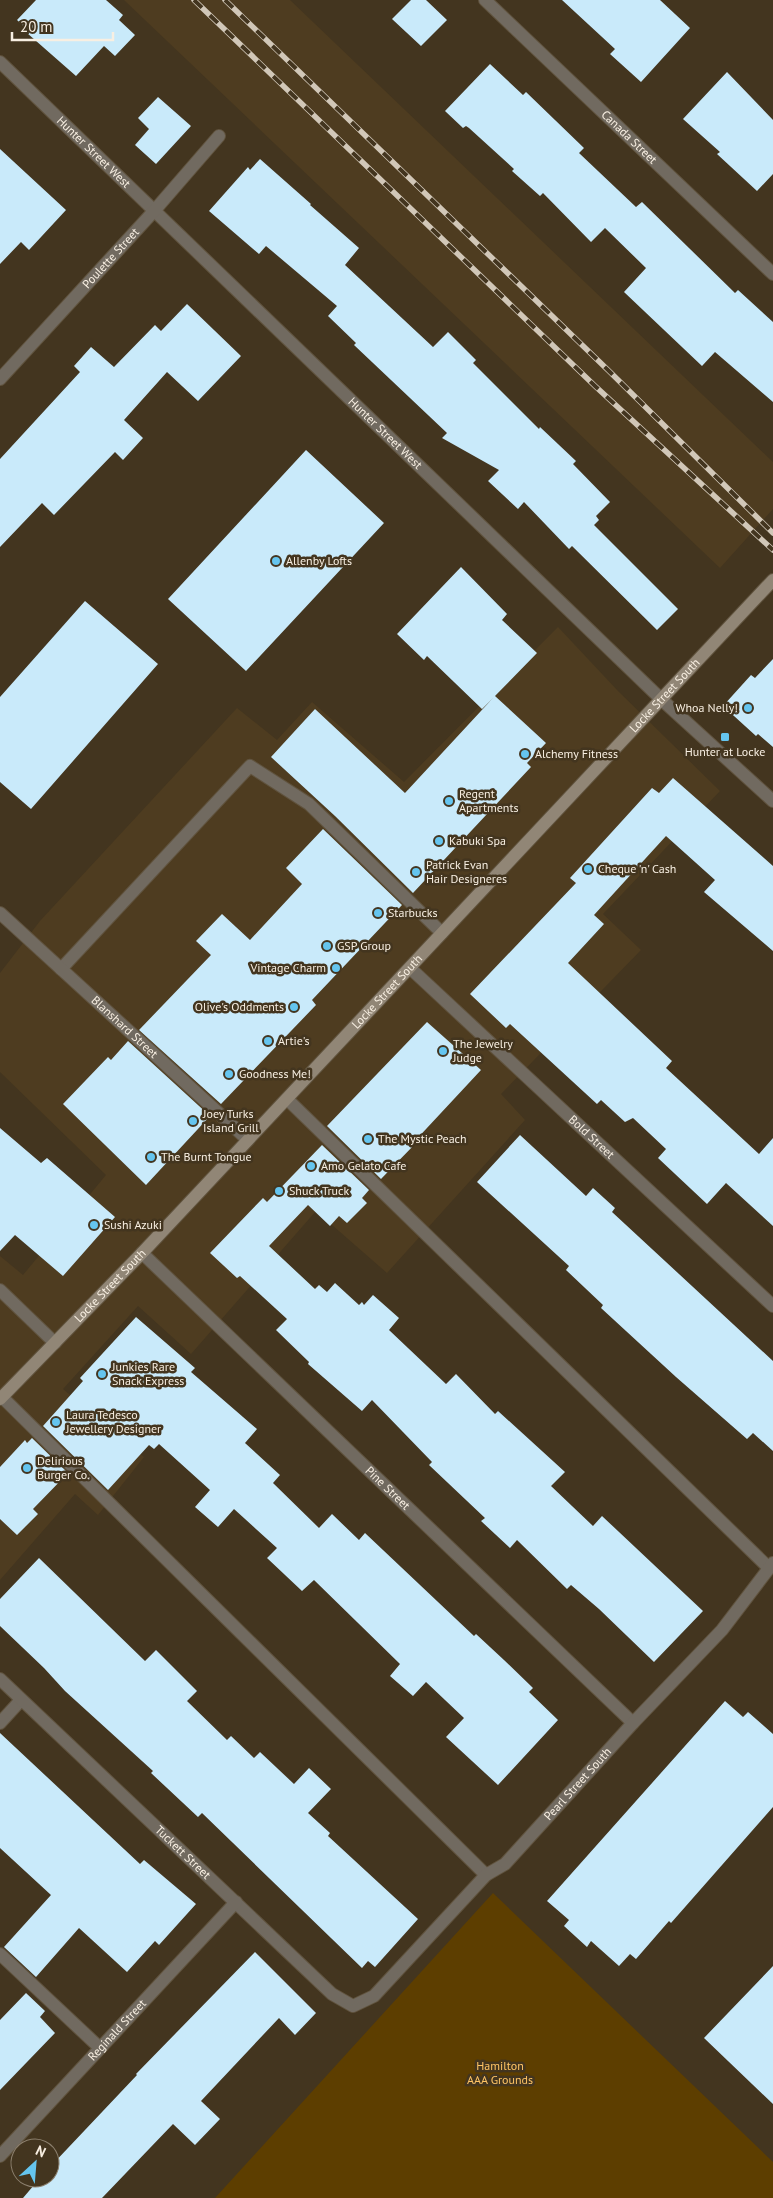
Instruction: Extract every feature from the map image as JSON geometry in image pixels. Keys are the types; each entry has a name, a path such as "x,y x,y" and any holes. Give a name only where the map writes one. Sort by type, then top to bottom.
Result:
{"street":[{"name":"Canada Street","path":"485,0 773,274"},
{"name":"Hunter Street West","path":"0,62 661,699 773,800"},
{"name":"Poulette Street","path":"0,379 154,211 219,136"},
{"name":"Locke Street South","path":"1,1398 142,1253 773,580"},
{"path":"61,969 250,766 309,804 442,934"},
{"name":"Blanshard Street","path":"0,913 248,1140"},
{"name":"Bold Street","path":"410,968 773,1306"},
{"path":"287,1099 771,1566"},
{"name":"Pine Street","path":"142,1253 632,1723"},
{"path":"0,1290 55,1343"},
{"path":"1,1398 486,1875"},
{"name":"Pearl Street South","path":"374,1996 486,1875 504,1864 632,1723 722,1630 771,1566"},
{"name":"Tuckett Street","path":"0,1679 332,1994 353,2006 374,1996"},
{"path":"0,1723 21,1700"},
{"name":"Reginald Street","path":"0,2156 236,1902"},
{"path":"0,1954 100,2048"}],"shaded area":[{"path":"124,0 290,0 773,462 773,509 720,568"},
{"path":"558,627 618,691 720,791 603,914 641,950 501,1094 525,1120 387,1273 316,1211 191,1354 138,1306 63,1389 144,1457 98,1515 75,1494 0,1580 0,1256 23,1275 106,1175 0,1072 0,973 40,921 237,708 277,740 312,702 404,782"}],"green space":[{"name":"Hamilton AAA Grounds","path":"493,1893 773,2162 773,2198 215,2198"}],"building":[{"path":"36,0 106,0 123,15 119,20 135,35 115,56 104,46 76,76 27,33 29,31 17,20"},
{"path":"411,0 426,0 447,20 421,46 392,19"},
{"path":"562,0 660,0 690,28 641,82 610,54 615,49"},
{"path":"490,64 523,95 526,92 584,148 579,153 636,207 642,202 735,293 738,290 773,322 773,402 715,352 702,366 624,292 646,268 605,228 591,242 543,193 540,196 512,171 514,169 469,128 466,126 463,128 445,111"},
{"path":"727,72 773,120 773,174 757,191 717,154 720,152 683,119"},
{"path":"158,97 191,126 156,164 135,145 149,129 138,118"},
{"path":"0,149 66,210 29,250 21,242 0,264"},
{"path":"260,159 359,248 345,265 433,347 448,332 476,360 473,363 539,429 540,427 576,461 573,464 610,502 596,516 599,520 594,525 678,609 657,630 572,546 569,549 524,502 518,509 488,481 499,470 442,438 447,433 354,345 356,343 328,316 337,306 266,246 259,254 209,211 248,167 250,170"},
{"path":"187,304 241,356 198,401 167,372 124,420 143,438 123,460 115,452 54,515 42,503 0,547 0,459 80,372 74,366 91,347 114,367 155,325 161,331"},
{"name":"Allenby Lofts","path":"306,450 384,523 246,671 168,599"},
{"path":"461,567 507,614 502,620 537,653 495,696 546,743 527,763 531,767 413,893 335,816 271,757 315,709 405,793 493,698 482,709 427,656 424,660 397,634"},
{"path":"85,601 158,664 31,809 0,782 0,697"},
{"path":"773,659 773,747 758,734 756,736 723,706 751,675 755,678"},
{"path":"673,778 773,866 773,951 704,892 715,880 666,836 594,915 604,924 568,963 672,1061 666,1068 759,1154 773,1138 773,1226 726,1183 707,1204 658,1158 666,1149 633,1118 625,1122 601,1100 597,1104 510,1024 506,1028 470,994 576,883 570,878 652,788 659,793"},
{"path":"323,829 402,905 312,1000 316,1005 221,1104 139,1030 211,955 196,941 222,914 250,940 302,884 286,868"},
{"path":"427,1022 481,1070 381,1179 327,1126"},
{"path":"128,1041 210,1116 146,1185 63,1104 108,1057 111,1060"},
{"path":"0,1128 41,1163 47,1158 115,1217 63,1276 15,1235 0,1251"},
{"path":"520,1135 586,1196 593,1188 615,1208 612,1212 773,1361 773,1451 753,1433 747,1439 676,1377 601,1308 603,1305 566,1270 569,1266 477,1182"},
{"path":"322,1145 369,1190 362,1198 367,1203 347,1223 339,1216 330,1226 308,1205 269,1246 315,1289 319,1285 327,1292 335,1283 359,1305 362,1302 364,1305 373,1295 399,1318 389,1330 446,1384 456,1374 495,1414 498,1411 565,1472 551,1486 593,1526 602,1516 703,1611 654,1662 571,1585 567,1589 517,1540 510,1548 481,1521 485,1518 429,1465 432,1462 372,1400 362,1411 308,1364 309,1362 276,1330 287,1319 240,1276 237,1278 210,1253 263,1198 267,1202"},
{"path":"136,1317 195,1368 191,1372 257,1429 245,1443 280,1475 273,1483 319,1528 332,1514 359,1540 365,1533 474,1636 476,1634 533,1688 529,1692 558,1720 498,1785 446,1737 464,1718 426,1682 413,1696 390,1676 400,1664 314,1580 302,1591 267,1558 277,1548 234,1509 218,1527 195,1507 210,1490 159,1444 154,1449 149,1445 108,1490 43,1426 83,1381 80,1378"},
{"path":"32,1438 68,1473 33,1509 38,1514 17,1535 0,1519 0,1467 25,1440 27,1443"},
{"path":"39,1558 145,1661 156,1650 197,1691 187,1701 227,1740 231,1736 254,1758 260,1752 294,1784 309,1768 331,1789 308,1813 330,1833 328,1836 418,1919 375,1967 368,1961 362,1968 202,1813 198,1817 151,1773 153,1771 65,1691 0,1626 0,1599"},
{"path":"725,1701 743,1717 748,1712 773,1734 773,1807 671,1923 669,1921 636,1959 630,1954 619,1966 591,1941 587,1947 564,1926 569,1920 547,1901"},
{"path":"0,1733 140,1864 144,1860 196,1904 159,1945 155,1941 127,1972 79,1928 36,1977 4,1947 51,1895 0,1848"},
{"path":"255,1952 316,2013 295,2035 279,2018 201,2101 220,2119 195,2145 173,2124 102,2198 23,2198 32,2188 60,2188 60,2156 136,2074"},
{"path":"773,1966 773,2104 704,2038"},
{"path":"26,1993 45,2011 40,2017 55,2033 0,2090 0,2020"}],"railway":[{"path":"194,0 595,386 773,550"},
{"path":"225,0 610,372 773,533"}],"place":[{"name":"Allenby Lofts","path":"276,561"},
{"name":"Whoa Nelly!","path":"748,708"},
{"name":"Hunter at Locke","path":"725,737"},
{"name":"Alchemy Fitness","path":"525,754"},
{"name":"Regent Apartments","path":"449,801"},
{"name":"Kabuki Spa","path":"439,841"},
{"name":"Cheque 'n' Cash","path":"588,869"},
{"name":"Patrick Evan Hair Designeres","path":"416,872"},
{"name":"Starbucks","path":"378,913"},
{"name":"GSP Group","path":"327,946"},
{"name":"Vintage Charm","path":"336,968"},
{"name":"Olive's Oddments","path":"294,1007"},
{"name":"Artie's","path":"268,1041"},
{"name":"The Jewelry Judge","path":"443,1051"},
{"name":"Goodness Me!","path":"229,1074"},
{"name":"Joey Turks Island Grill","path":"193,1121"},
{"name":"The Mystic Peach","path":"368,1139"},
{"name":"The Burnt Tongue","path":"151,1157"},
{"name":"Amo Gelato Cafe","path":"311,1166"},
{"name":"Shuck Truck","path":"279,1191"},
{"name":"Sushi Azuki","path":"94,1225"},
{"name":"Junkies Rare Snack Express","path":"102,1374"},
{"name":"Laura Tedesco Jewellery Designer","path":"56,1422"},
{"name":"Delirious Burger Co.","path":"27,1468"}]}
